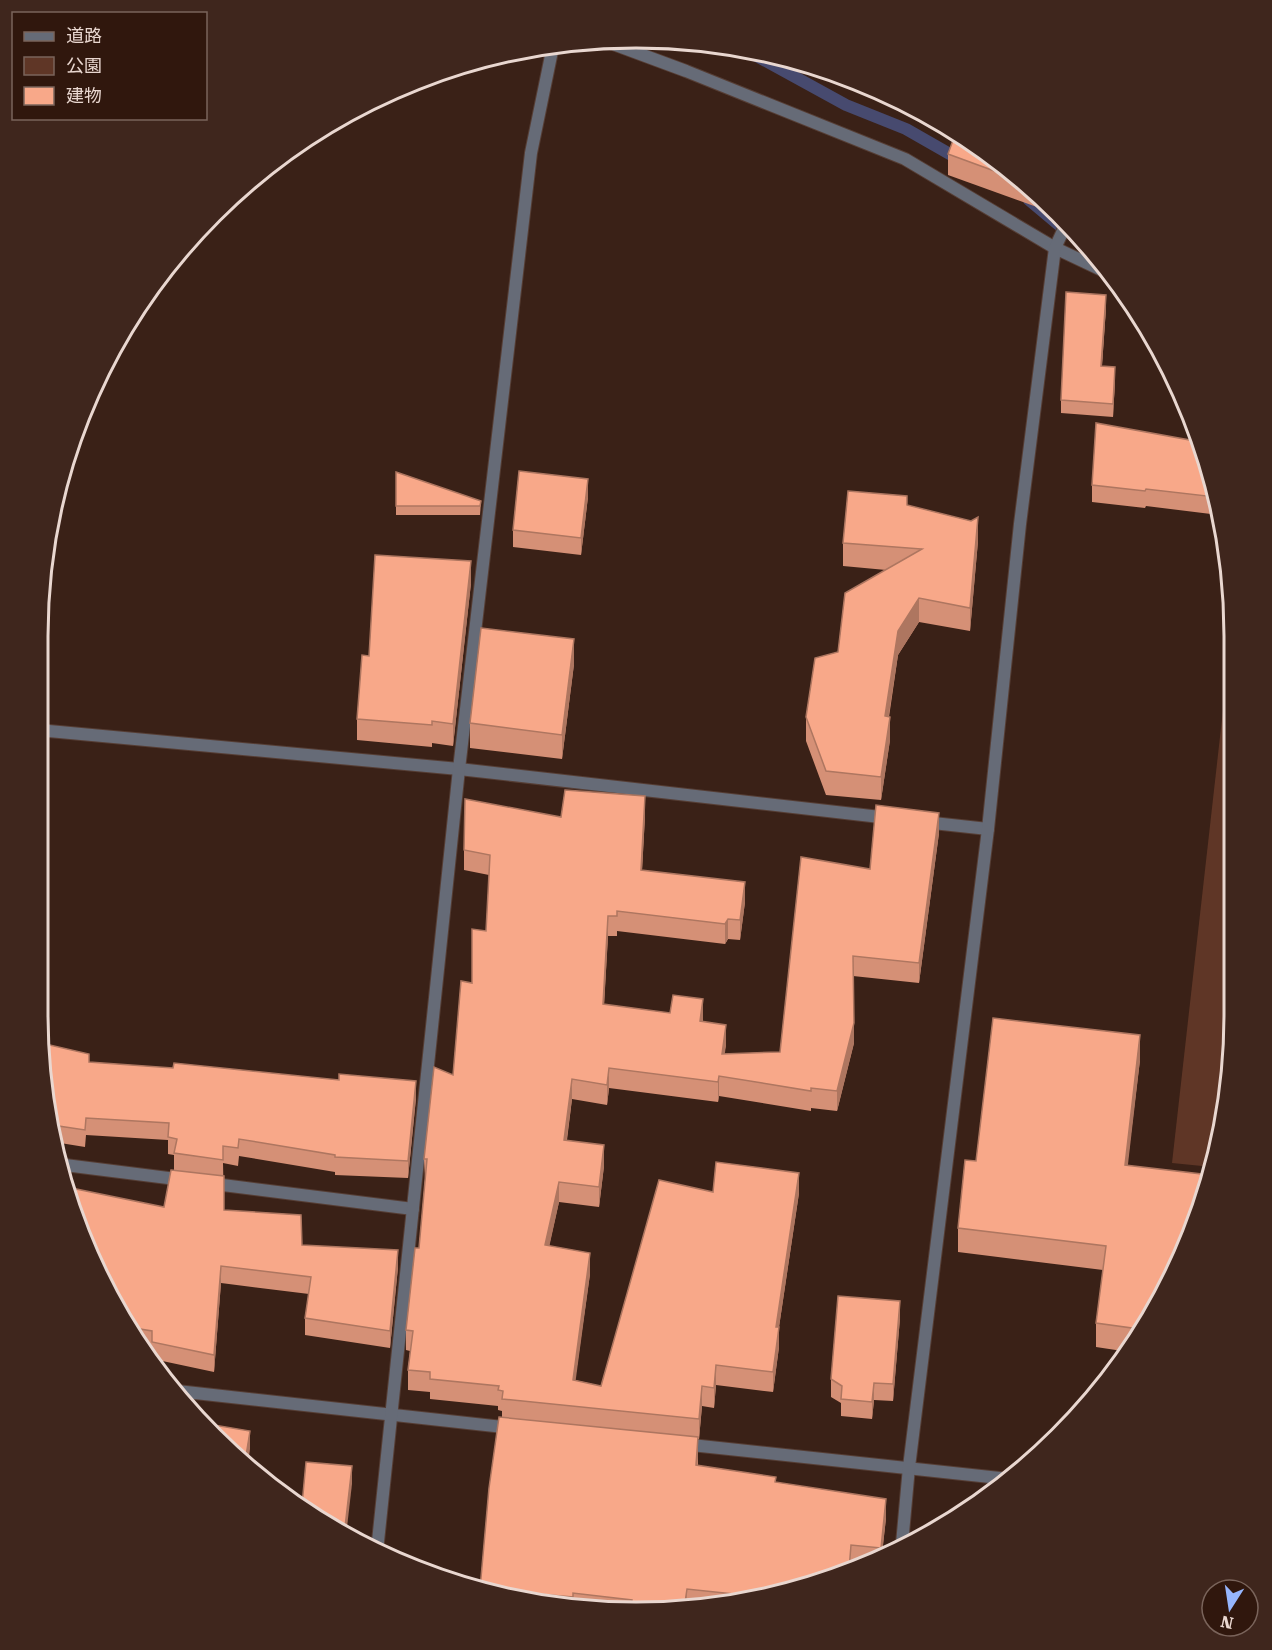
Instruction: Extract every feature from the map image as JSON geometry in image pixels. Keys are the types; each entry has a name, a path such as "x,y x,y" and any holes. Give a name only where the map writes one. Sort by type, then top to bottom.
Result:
{"street":[{"path":"625,48 905,159 1055,248 1092,265"},
{"path":"378,1542 459,769 531,153 551,54"},
{"path":"903,1538 909,1467 988,829 1020,524 1055,248 1063,231"},
{"path":"48,731 459,769 988,829"},
{"path":"68,1165 413,1209"},
{"path":"185,1391 391,1416 521,1428"},
{"path":"674,1444 997,1478"}],"green space":[{"path":"1224,701 1224,1014 1219,1091 1204,1166 1172,1163"}],"building":[{"path":"953,141 996,172 948,154"},
{"path":"1066,292 1106,295 1101,366 1115,367 1113,404 1061,400"},
{"path":"1096,423 1190,440 1207,496 1092,485"},
{"path":"519,471 588,479 581,538 513,530"},
{"path":"396,472 481,501 480,506 396,506"},
{"path":"848,491 907,496 907,505 971,521 978,517 970,608 919,598 898,631 885,716 890,717 881,777 826,771 806,717 815,658 838,652 845,593 922,549 843,543"},
{"path":"375,555 471,561 453,724 432,721 432,725 357,719 362,655 369,656"},
{"path":"481,628 574,639 562,735 470,723"},
{"path":"565,790 645,796 641,870 745,882 740,920 728,919 725,924 617,911 617,916 608,916 603,1004 670,1013 673,995 703,999 700,1021 726,1025 722,1054 780,1052 801,857 870,869 876,805 939,813 919,963 853,956 854,1023 837,1091 811,1088 811,1091 719,1076 718,1082 609,1068 607,1085 572,1079 564,1140 604,1145 599,1187 559,1182 545,1245 590,1253 573,1380 601,1386 659,1180 713,1192 716,1162 799,1173 776,1327 779,1327 773,1372 716,1365 714,1388 702,1386 699,1419 502,1399 503,1391 498,1390 499,1386 430,1379 430,1372 408,1370 413,1331 406,1330 415,1248 419,1248 427,1159 424,1159 434,1067 453,1075 461,981 472,983 472,929 486,931 490,855 464,850 465,799 561,817"},
{"path":"993,1018 1140,1035 1125,1165 1202,1174 1179,1239 1163,1274 1133,1328 1096,1323 1106,1246 958,1228 965,1160 976,1161"},
{"path":"49,1045 89,1054 89,1062 173,1068 174,1063 339,1080 339,1074 416,1081 408,1161 335,1157 335,1155 239,1139 238,1148 223,1146 223,1160 174,1153 177,1139 168,1137 169,1123 86,1118 85,1130 59,1126"},
{"path":"171,1170 224,1176 224,1210 301,1215 302,1245 398,1250 390,1331 305,1318 311,1277 221,1266 214,1355 152,1342 152,1331 140,1329 109,1274 79,1203 76,1189 164,1207"},
{"path":"838,1296 900,1301 893,1384 874,1383 872,1402 841,1399 842,1386 831,1379"},
{"path":"499,1417 698,1437 696,1465 776,1477 775,1482 886,1499 881,1548 851,1545 850,1561 825,1571 751,1591 733,1594 687,1589 685,1600 632,1602 632,1600 573,1593 573,1597 542,1594 481,1581 489,1488"},
{"path":"216,1425 250,1431 246,1454"},
{"path":"306,1462 352,1466 345,1525 303,1498"}],"waterway":[{"path":"771,64 846,105 906,129 962,161"},
{"path":"1029,200 1044,213"}]}
